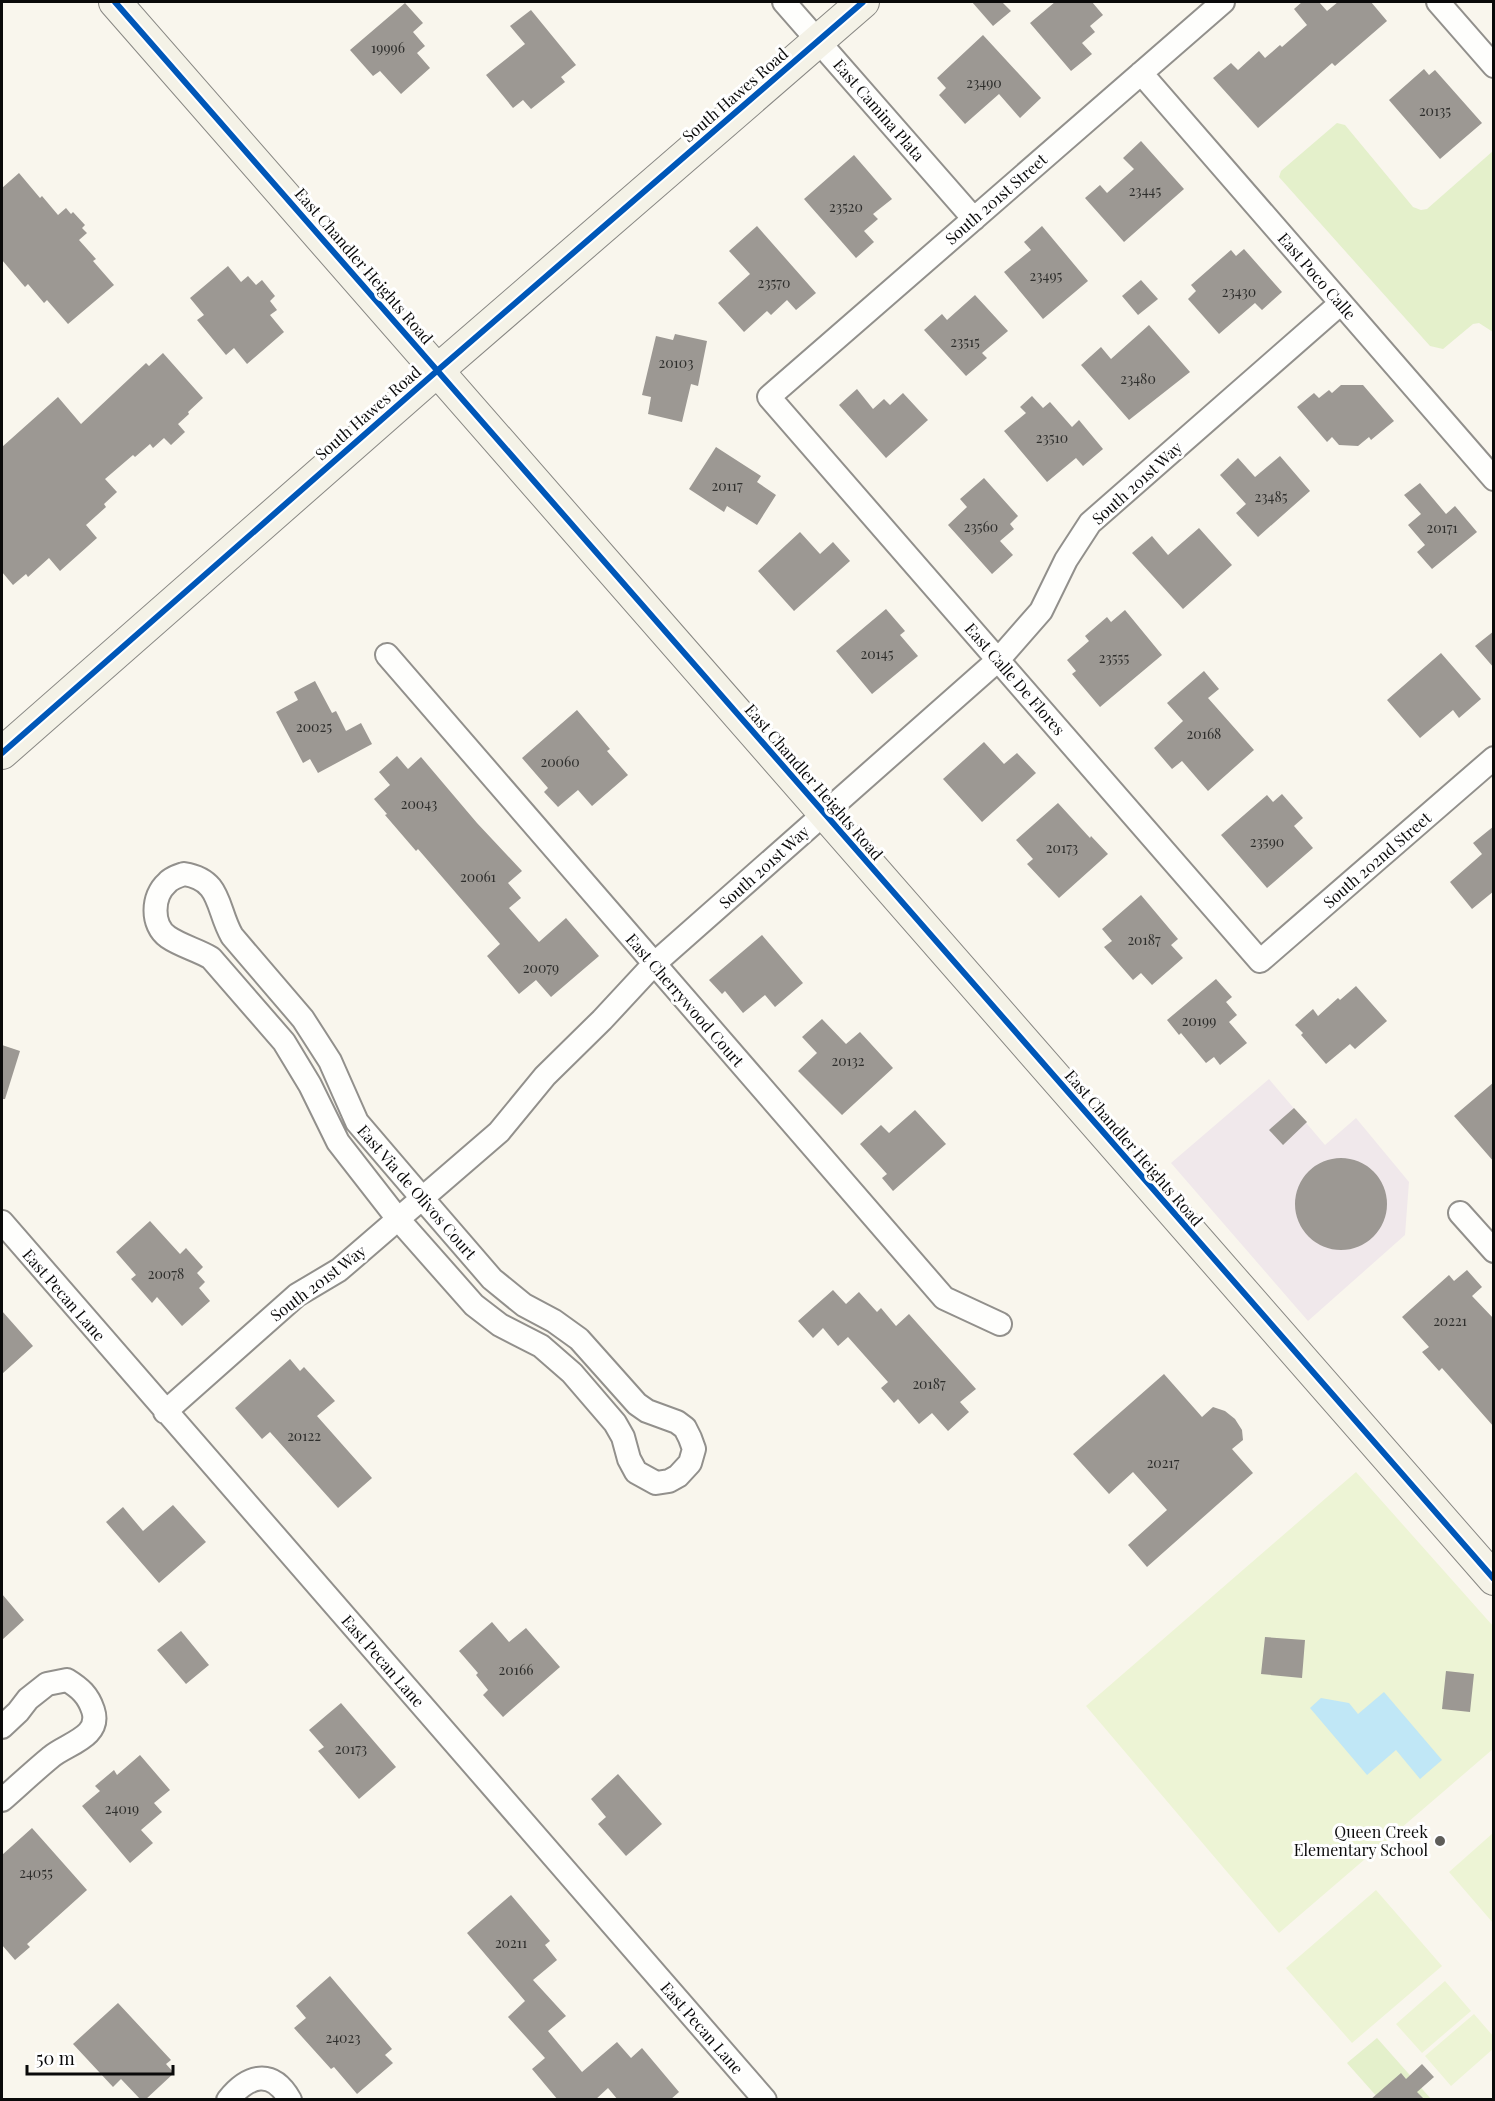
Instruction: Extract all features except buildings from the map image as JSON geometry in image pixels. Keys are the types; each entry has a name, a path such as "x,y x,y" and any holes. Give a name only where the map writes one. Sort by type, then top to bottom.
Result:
{"main road":[{"name":"East Chandler Heights Road","path":"115,2 1494,1579"},
{"name":"South Hawes Road","path":"2,753 438,370 863,2"}],"street":[{"name":"East Camina Plata","path":"784,2 974,219"},
{"name":"South 201st Street","path":"769,397 1223,2"},
{"path":"1438,2 1494,66"},
{"name":"East Poco Calle","path":"1141,73 1494,479"},
{"name":"South 201st Way","path":"165,1412 297,1295 339,1270 499,1132 544,1076 654,964 998,660 1041,611 1066,560 1090,523 1341,303"},
{"name":"East Calle De Flores","path":"769,397 1260,961"},
{"name":"East Cherrywood Court","path":"387,655 944,1298 1000,1324"},
{"name":"South 202nd Street","path":"1260,961 1494,758"},
{"name":"East Via de Olivos Court","path":"184,874 204,880 212,887 232,936 303,1019 322,1046 357,1122 422,1198 502,1288 524,1305 579,1338 638,1404 647,1411 676,1422 685,1428 694,1449 693,1456 685,1470 669,1481 656,1483 636,1472 629,1459 623,1437 615,1423 572,1373 541,1346 500,1325 474,1305 398,1219 352,1162 335,1136 284,1042 211,958 199,950 168,937 160,929 157,920 157,897 169,880 184,874"},
{"path":"235,984 256,965"},
{"path":"335,1136 357,1122"},
{"path":"1460,1213 1494,1251"},
{"name":"East Pecan Lane","path":"2,1222 765,2100"},
{"path":"541,1346 554,1321"},
{"path":"2,1727 28,1699 47,1684 66,1680 80,1688 89,1698 95,1716 93,1729 81,1739 52,1755 2,1800"},
{"path":"228,2100 238,2087 256,2077 271,2079 284,2090 290,2100"}],"shaded area":[{"path":"1269,1079 1325,1145 1356,1118 1409,1182 1405,1235 1308,1321 1171,1163"}],"green space":[{"path":"1337,123 1345,125 1413,207 1421,210 1427,209 1493,151 1493,332 1479,323 1473,324 1443,349 1430,346 1279,177 1281,171"},
{"path":"1356,1472 1493,1626 1493,1749 1279,1933 1086,1706"},
{"path":"1493,1833 1493,1923 1449,1872"},
{"path":"1376,1890 1442,1966 1352,2043 1286,1968"},
{"path":"1445,1981 1471,2011 1422,2053 1396,2024"},
{"path":"1474,2014 1493,2036 1493,2049 1451,2086 1425,2056"},
{"path":"1377,2038 1431,2099 1379,2099 1347,2063"}],"water":[{"path":"1384,1692 1442,1760 1420,1779 1396,1750 1367,1775 1310,1708 1321,1698 1349,1703 1358,1714"}],"cycle path":[{"path":"115,2 1494,1579"},
{"path":"2,753 438,370 863,2"}],"place":[{"name":"Queen Creek Elementary School","path":"1440,1841"}]}
